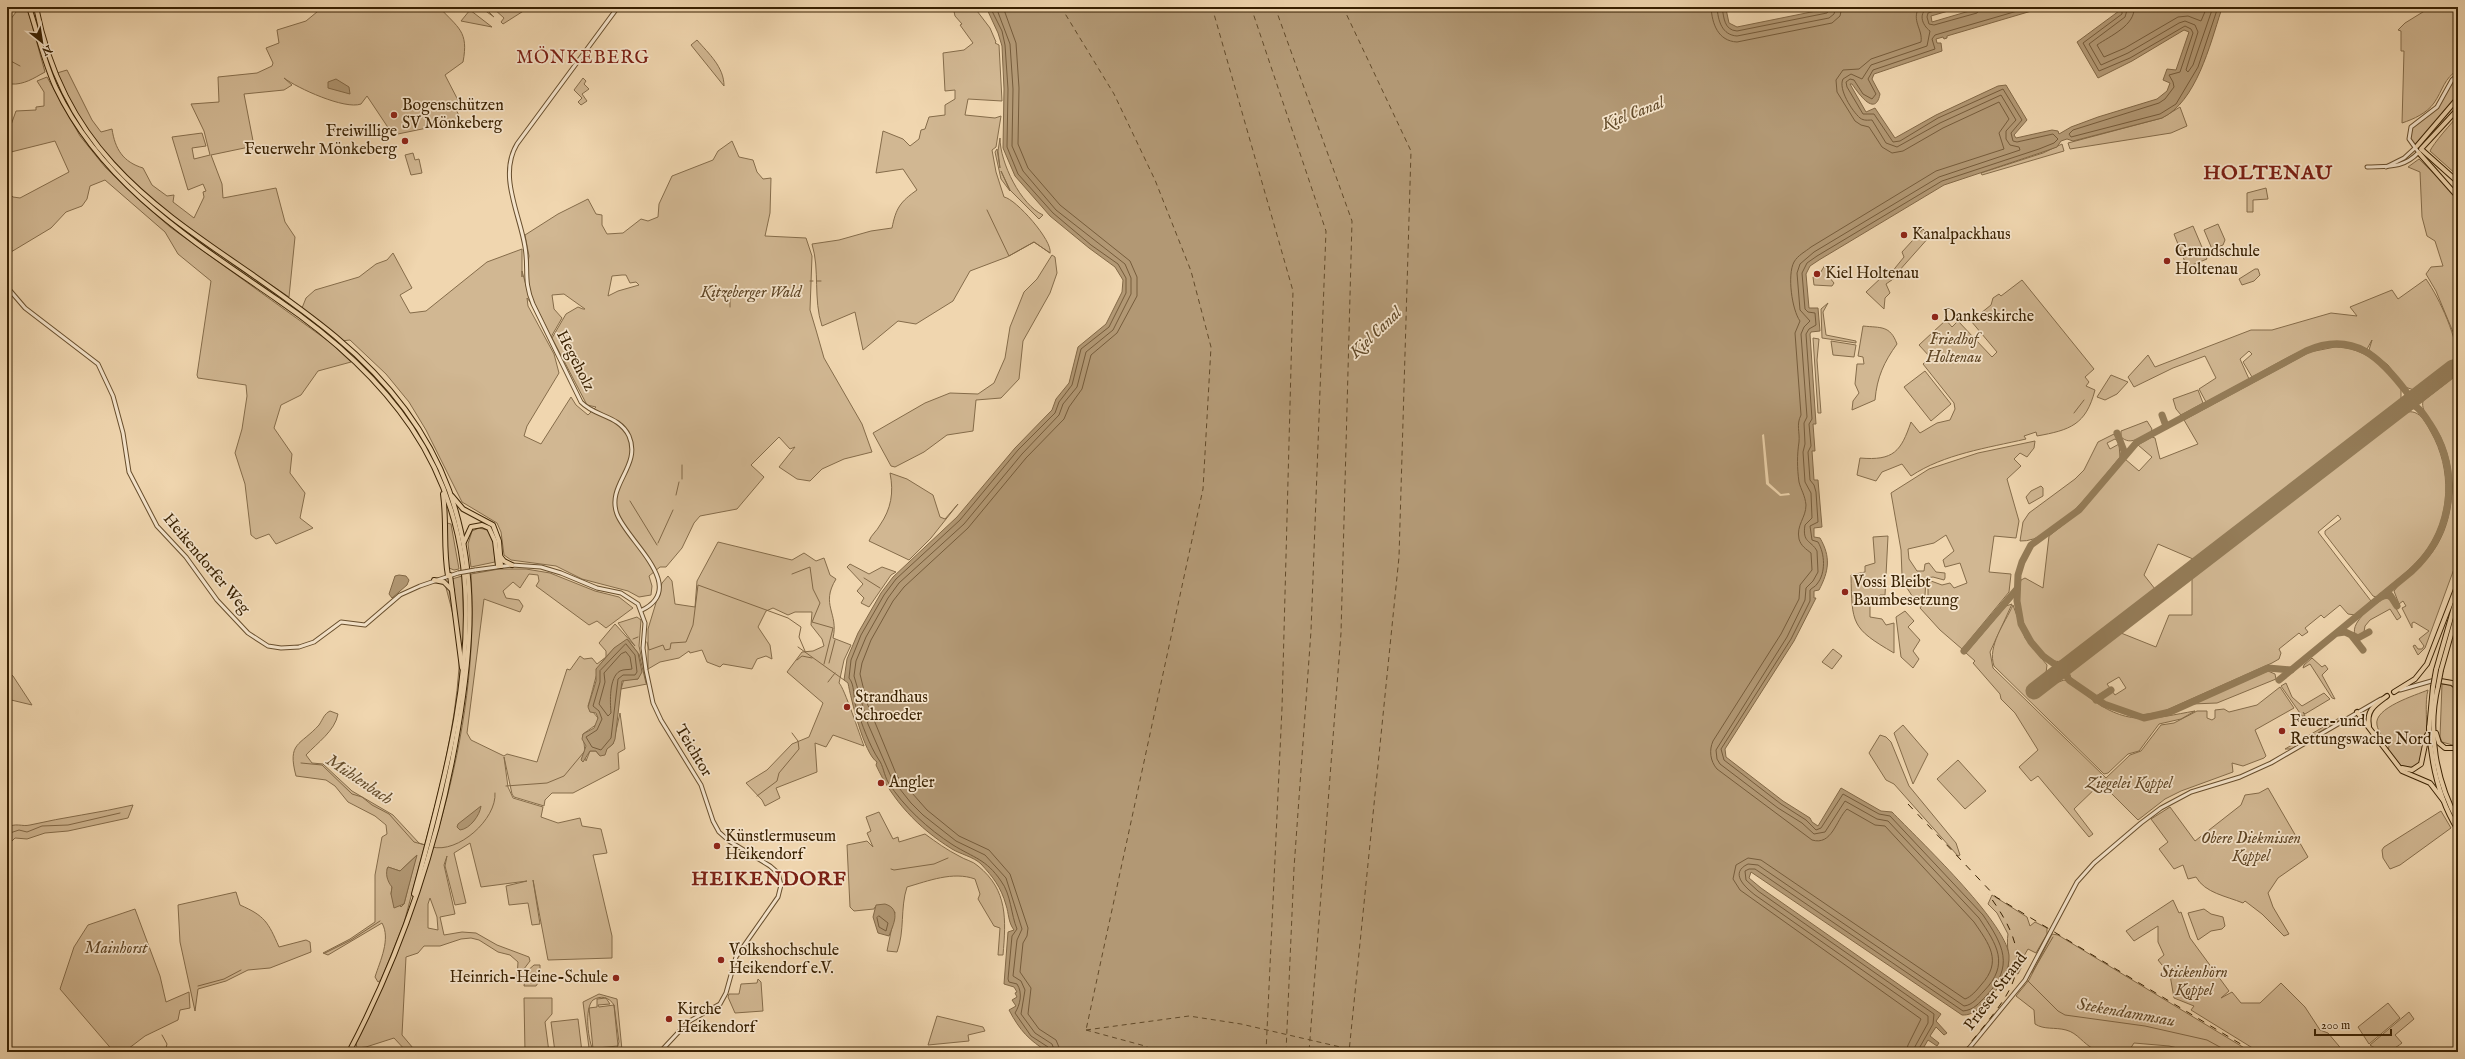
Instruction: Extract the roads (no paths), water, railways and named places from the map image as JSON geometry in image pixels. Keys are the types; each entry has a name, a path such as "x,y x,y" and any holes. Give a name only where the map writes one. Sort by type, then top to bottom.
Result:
{"highway":[{"path":"30,7 43,54 58,92 82,133 103,161 128,187 170,224 281,299 332,340 380,386 413,429 442,486 454,520 464,567 467,638 463,681 448,763 431,841"},
{"path":"36,7 48,53 62,89 85,130 107,158 140,193 174,221 336,338 383,383 423,438 449,491 462,509 493,525 498,541 500,555 499,566"},
{"path":"2416,147 2458,98"},
{"path":"2420,151 2456,111"},
{"path":"2420,151 2456,180"},
{"path":"2420,151 2458,197"},
{"path":"442,486 445,508 444,546 461,647 463,681"},
{"path":"449,491 464,546"},
{"path":"349,1052 382,982 407,921 452,763 466,681 470,638 470,600 464,537 471,527 482,525 489,528 495,541 499,566"},
{"path":"500,555 504,561 512,565"},
{"path":"434,580 444,582 452,590"},
{"path":"2394,692 2420,674 2424,669 2439,638 2458,584"},
{"path":"2458,593 2436,670 2434,725 2435,751 2440,776 2458,821"},
{"path":"2396,765 2410,770 2421,764 2425,752 2435,687 2458,610"},
{"path":"2435,680 2452,683 2458,687"},
{"path":"2369,727 2367,717 2370,710 2387,696"},
{"path":"2357,712 2396,765 2407,774 2430,783 2443,800"},
{"path":"2434,725 2437,739 2442,746 2448,749 2458,748"},
{"path":"2429,727 2432,765 2443,800 2458,830"}],"street":[{"name":"Hegeholz","path":"618,7 517,144 510,156 510,181 515,212 525,246 525,268 528,293 581,402 593,411 611,417 619,423 631,441 632,461 617,489 615,507 623,526 654,569 659,579 659,590 655,600 642,610"},
{"path":"2367,167 2402,165 2420,151 2411,141 2409,132 2413,125 2437,107 2452,80 2458,75"},
{"path":"2386,167 2404,158 2416,147"},
{"name":"Heikendorfer Weg","path":"7,287 24,308 98,364 113,396 123,433 129,472 157,526 186,557 217,600 248,633 262,644 281,648 300,647 314,642 341,622 365,625 396,597 434,580 458,573 499,566 512,565 551,570 597,588 621,593 633,600 642,610"},
{"name":"Teichtor","path":"642,610 646,623 642,648 654,703 661,720 701,786 712,818 719,832 729,841 770,866 779,875 781,885 778,897 736,957 726,993 720,1004 688,1022 660,1052"},
{"name":"Prieser Strand","path":"1966,1052 2025,980 2077,882 2094,863 2141,823 2168,804 2191,792 2240,777 2271,763 2394,692 2435,680"}],"water":[{"name":"Kiel Canal","path":"986,7 1721,7 1726,9 1729,23 1737,27 1836,7 1962,7 1931,16 1932,22 1983,7 2045,7 1947,36 1947,38 1944,39 1943,37 1936,39 1937,43 1941,43 1942,51 1874,74 1872,79 1880,94 1878,101 1874,104 1870,104 1866,101 1852,84 1850,84 1866,112 1875,108 1895,138 1936,115 1998,86 2006,85 2027,120 2014,135 2016,138 2052,130 2058,131 2059,134 2071,127 2098,117 2157,99 2167,91 2170,83 2163,80 2167,69 2176,70 2189,32 2184,30 2132,61 2098,78 2077,42 2119,11 2117,7 2229,7 2221,11 2212,40 2193,86 2174,110 2162,118 2073,141 2067,139 2061,141 2057,147 1944,185 1819,260 1810,266 1806,274 1809,308 1818,308 1820,331 1811,332 1810,334 1816,424 1813,424 1815,451 1812,451 1814,480 1818,480 1822,527 1814,528 1814,537 1820,538 1824,545 1827,558 1827,570 1819,590 1814,591 1814,598 1816,598 1794,641 1725,749 1726,757 1783,801 1810,818 1812,822 1818,826 1841,788 1881,811 1892,812 1959,881 1993,922 2004,940 2009,955 2007,971 1999,986 1983,1005 1967,1015 1962,1015 1751,872 1749,878 1761,888 1941,1014 1936,1021 1947,1033 1944,1035 1936,1027 1930,1036 1939,1043 1937,1046 1928,1040 1921,1052 1048,1052 1035,1043 1026,1034 1017,1024 1009,1010 1016,1006 1012,1000 1017,997 1015,993 1017,992 1014,987 1004,984 1008,932 1014,930 999,888 981,864 975,859 952,849 928,832 898,801 882,778 876,765 877,762 867,749 859,726 848,683 844,680 847,659 858,633 881,593 893,577 957,517 1015,448 1052,410 1056,399 1069,383 1078,347 1106,324 1122,292 1123,280 1115,267 1050,216 1015,176 1003,148 1004,89 1002,46 998,33"},
{"path":"336,79 349,87 350,94 328,88 328,82"},
{"path":"395,576 406,576 409,580 407,585 392,598 389,594"},
{"path":"627,639 638,653 642,672 638,679 622,681 615,739 613,744 607,749 605,755 600,756 596,751 590,751 583,762 581,760 586,746 582,739 583,734 594,728 598,718 596,713 590,712 588,707 596,681 596,669 614,648"},
{"path":"481,806 477,817 471,824 460,830 457,827 458,824"},
{"path":"417,855 404,904 394,908 391,894 392,887 387,877 388,867 400,871"},
{"path":"885,904 890,906 895,913 894,922 889,936 878,933 873,917 876,905"}],"waterway":[{"path":"7,59 20,66"},
{"path":"987,210 1009,256 1034,242 1050,253"},
{"path":"730,289 730,294"},
{"path":"730,299 730,307"},
{"path":"2074,413 2084,400"},
{"path":"682,465 682,479"},
{"path":"676,495 679,482"},
{"path":"630,501 657,545"},
{"path":"658,543 673,510"},
{"path":"792,574 810,567 813,589 820,603 812,622 833,628 824,664"},
{"path":"864,578 880,588"},
{"path":"647,642 649,650 663,645 665,650 670,649 671,643 686,642 693,625 698,585 788,618 801,627 799,637 805,651"},
{"path":"633,639 638,637"},
{"path":"829,663 835,640"},
{"path":"798,647 844,680"},
{"path":"639,654 646,683"},
{"path":"797,660 802,656 812,658"},
{"path":"828,682 835,673"},
{"path":"757,796 777,781 779,773 799,749 798,741 792,733"},
{"name":"Mühlenbach","path":"506,786 547,783 564,776 584,752"},
{"name":"Mühlenbach","path":"301,763 322,765 352,794 362,797 372,805 389,814 414,842 425,845"},
{"name":"Mühlenbach","path":"432,847 442,848 453,845 464,840 474,832 490,813 494,803 495,793"},
{"name":"Mühlenbach","path":"7,834 19,830 27,832 42,826 68,825 120,813"},
{"path":"891,869 894,870 934,864 948,858"},
{"path":"325,953 351,940 380,921"},
{"path":"2032,973 2053,937"},
{"path":"198,986 224,979 241,970"},
{"name":"Stekendammsau","path":"2028,981 2058,1011 2065,1015 2145,1026 2207,1040 2229,1052"},
{"path":"162,1035 167,1044 165,1052"}],"railway":[{"path":"1908,804 1996,897 2254,1052"},
{"path":"1963,1052 1995,1012 2007,994 2014,978 2017,960 2014,941 2005,919 1988,894"}],"place":[{"name":"Bogenschützen SV Mönkeberg","path":"394,115"},
{"name":"Freiwillige Feuerwehr Mönkeberg","path":"405,141"},
{"name":"Kanalpackhaus","path":"1904,235"},
{"name":"Grundschule Holtenau","path":"2167,261"},
{"name":"Kiel Holtenau","path":"1817,274"},
{"name":"Dankeskirche","path":"1935,317"},
{"name":"Vossi Bleibt Baumbesetzung","path":"1845,592"},
{"name":"Strandhaus Schroeder","path":"847,707"},
{"name":"Feuer- und Rettungswache Nord","path":"2282,731"},
{"name":"Angler","path":"881,783"},
{"name":"Künstlermuseum Heikendorf","path":"717,846"},
{"name":"Volkshochschule Heikendorf e.V.","path":"721,960"},
{"name":"Heinrich-Heine-Schule","path":"616,978"},
{"name":"Kirche Heikendorf","path":"669,1019"}],"district":[{"name":"MÖNKEBERG","path":"583,58"},
{"name":"HOLTENAU","path":"2268,173"},
{"name":"HEIKENDORF","path":"769,879"}],"park label":[{"name":"Kitzeberger Wald","path":"751,293"},
{"name":"Friedhof Holtenau","path":"1954,349"},
{"name":"Ziegelei Koppel","path":"2129,784"},
{"name":"Obere Diekmissen Koppel","path":"2251,848"},
{"name":"Mainhorst","path":"116,949"},
{"name":"Stickenhörn Koppel","path":"2194,982"}]}
